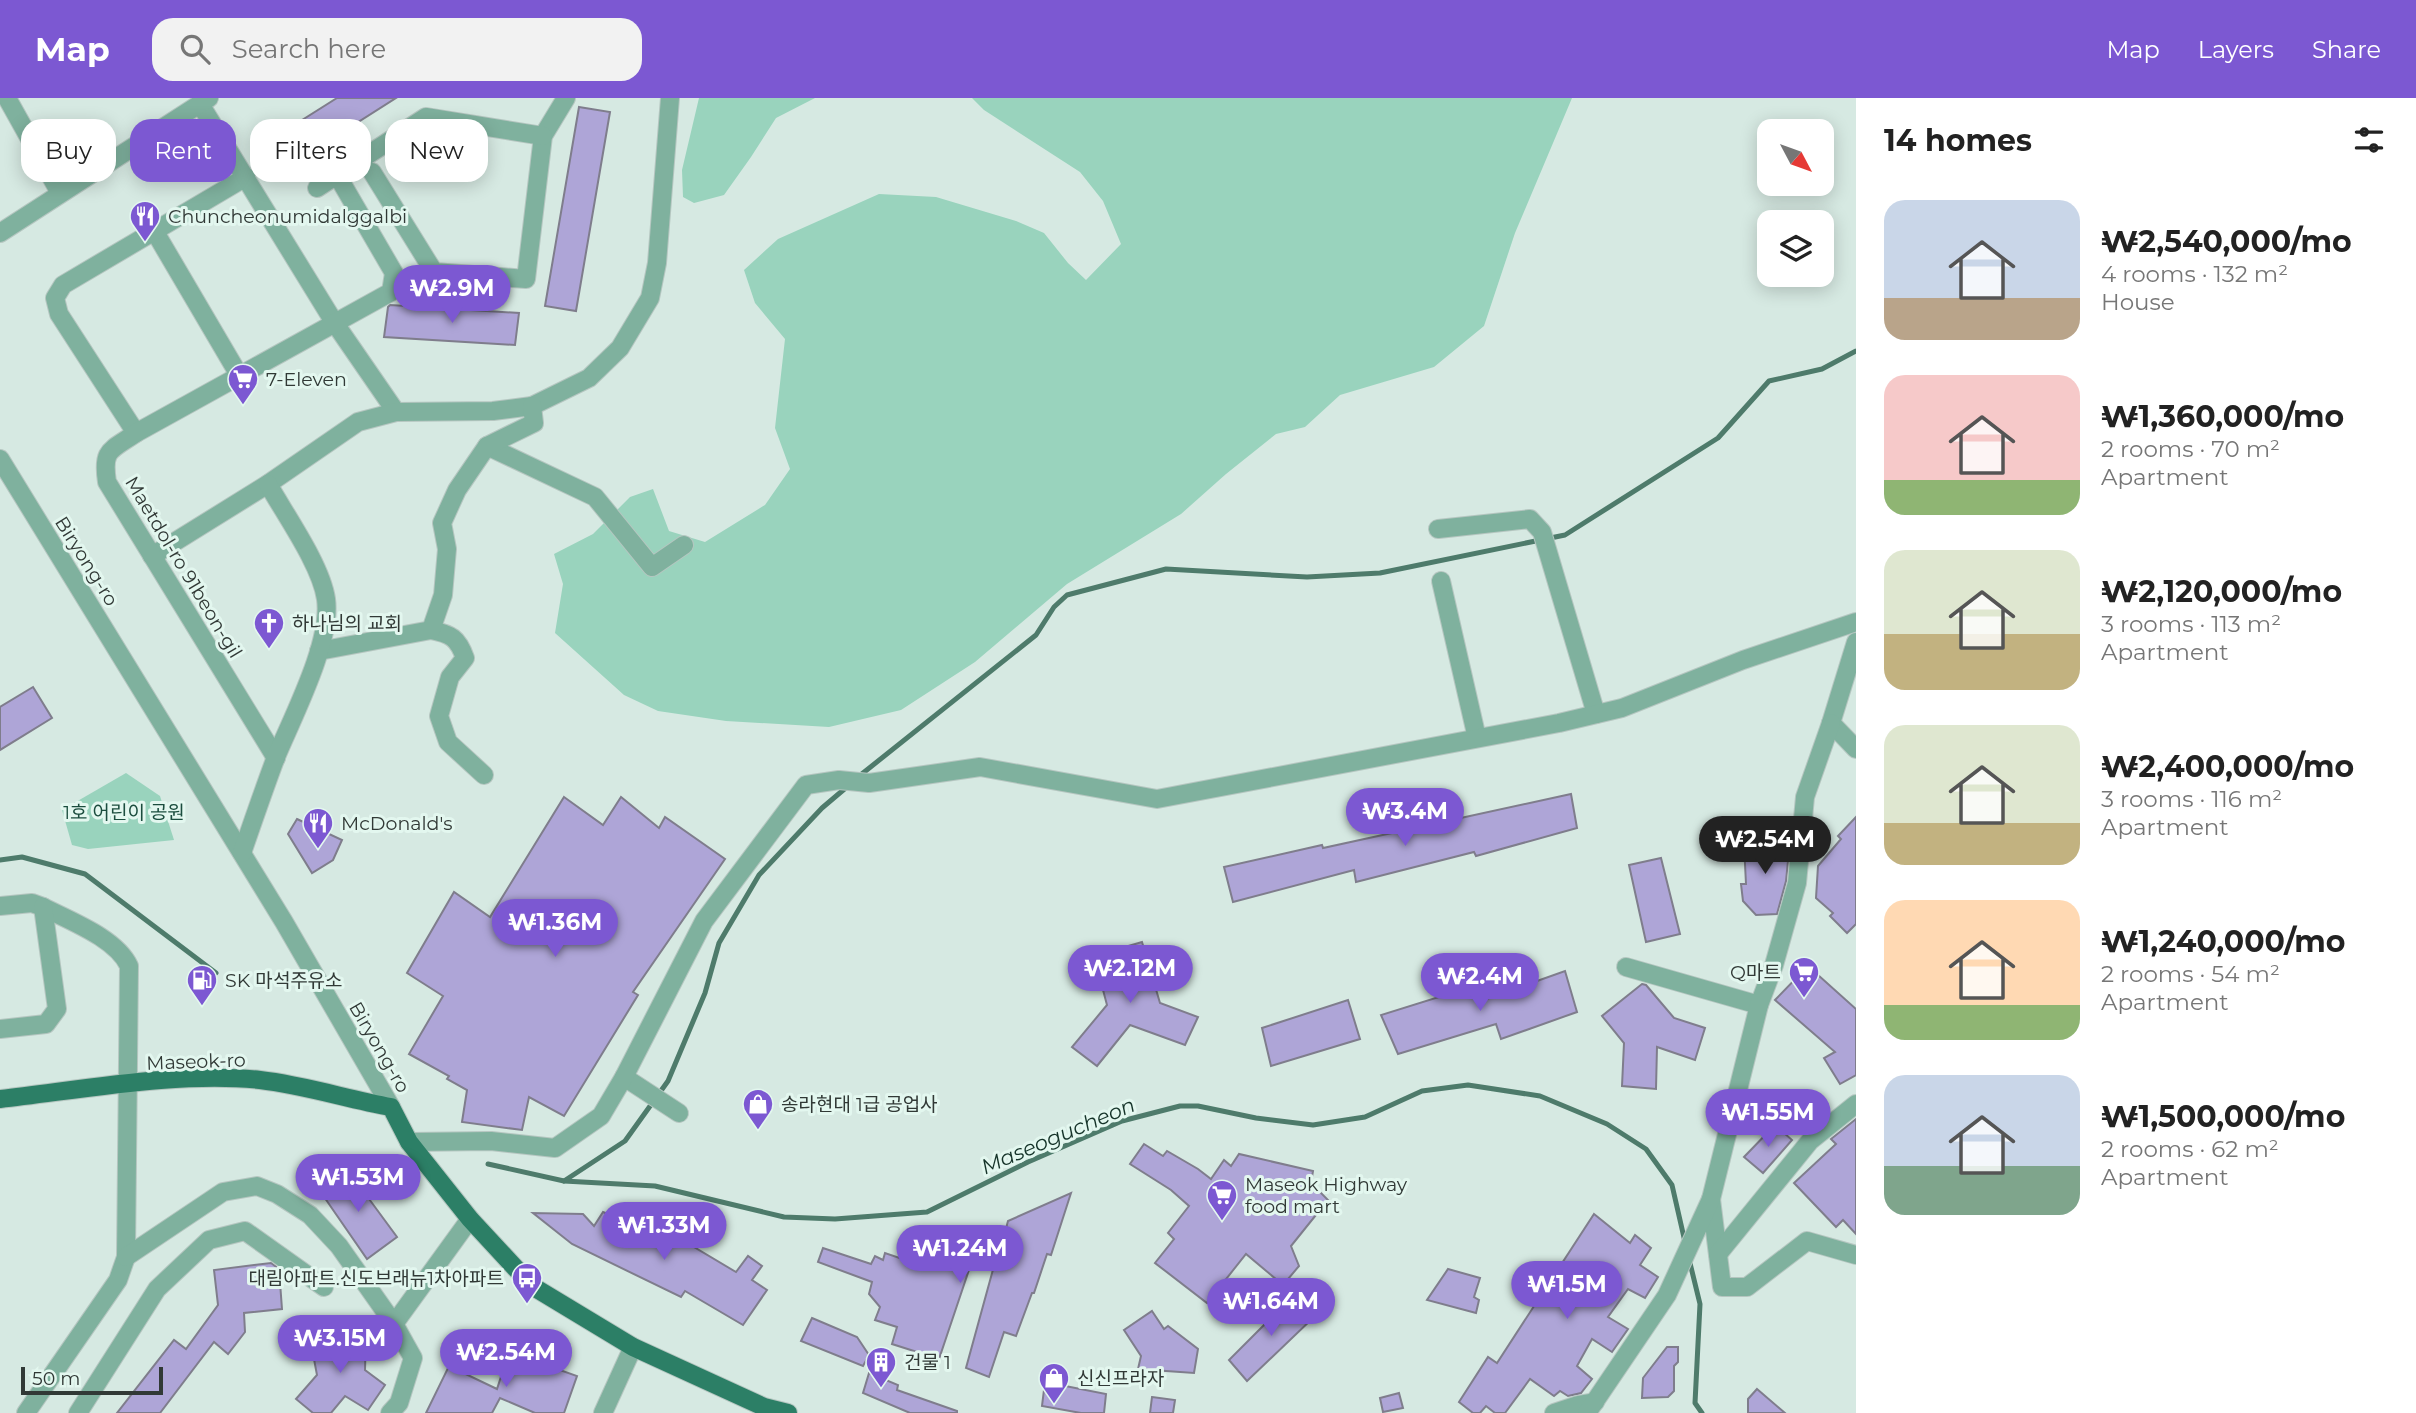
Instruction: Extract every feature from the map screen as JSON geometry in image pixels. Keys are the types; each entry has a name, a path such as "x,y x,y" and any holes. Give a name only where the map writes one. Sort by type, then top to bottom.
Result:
{"main road":[{"name":"Maseok-ro","path":"0,1099 219,1078 260,1080 391,1107"},
{"name":"Biryong-ro","path":"391,1107 409,1142 470,1219 532,1286 633,1347 764,1410 788,1413"}],"street":[{"path":"7,98 60,193"},
{"path":"372,172 433,272 526,279 543,136 566,98"},
{"path":"152,556 268,484 358,422 396,412 493,411 532,407 589,377 620,348 650,298 657,262 669,98"},
{"path":"0,233 205,101 246,177 334,322 396,412"},
{"path":"371,153 426,117 543,136"},
{"path":"136,433 59,314 55,298 63,285 246,177"},
{"path":"317,188 326,182"},
{"name":"Maetdol-ro 91beon-gil","path":"276,758 107,482 104,461 110,451 136,433 391,292 394,273 341,182"},
{"path":"156,232 239,375"},
{"path":"431,630 443,595 447,549 442,523 457,490 487,446 534,422 532,407"},
{"path":"487,446 595,497 652,567 684,544"},
{"name":"Biryong-ro","path":"0,459 242,853 391,1107"},
{"path":"242,853 319,651 325,627 326,600 317,573 268,484"},
{"path":"1438,529 1530,519 1542,532 1596,714"},
{"path":"1441,581 1477,738"},
{"path":"409,1142 491,1141 555,1148 601,1116 624,1077 704,920 806,785 839,780 869,783 980,766 1157,799 1622,708 1743,660 1856,622"},
{"path":"319,651 431,630 449,634 461,647 466,658 450,677 439,716 448,742 484,775"},
{"path":"1554,1413 1578,1405 1591,1408 1667,1295 1712,1199 1759,1005 1774,965 1797,883 1805,797 1832,723 1856,642"},
{"path":"1832,723 1856,749"},
{"path":"0,906 32,903 43,906 114,945 129,966 126,1257 118,1280 26,1413"},
{"path":"0,1029 46,1024 57,1009 43,906"},
{"path":"1626,967 1759,1005"},
{"path":"624,1077 673,1109"},
{"path":"1718,1254 1810,1140 1856,1104"},
{"path":"126,1257 223,1192 257,1186 277,1194 310,1215 340,1246 394,1324 413,1358 399,1403 390,1413"},
{"path":"1712,1199 1722,1287 1747,1287 1807,1241 1856,1255"},
{"path":"394,1324 470,1219"},
{"path":"78,1413 157,1289 209,1240 245,1231 324,1287"},
{"path":"603,1413 633,1347"}],"green space":[{"path":"699,98 815,98 776,118 724,195 694,203 683,197 682,170"},
{"path":"972,98 1572,98 1515,233 1484,326 1434,367 1340,395 1305,427 1276,434 1181,514 1067,584 975,662 901,710 829,727 726,721 658,711 624,695 555,633 563,584 554,554 593,534 630,497 653,489 669,531 705,542 765,505 790,469 775,428 785,339 755,303 744,270 778,239 879,194 936,197 1016,221 1044,233 1086,280 1121,244 1103,201 1080,172 984,110"},
{"name":"1호 어린이 공원","path":"126,773 160,796 174,840 88,849 72,845 62,810"}],"building":[{"path":"337,98 396,98 363,119 304,119"},
{"path":"579,107 610,112 576,311 545,306"},
{"path":"390,305 519,313 515,345 384,337"},
{"path":"33,687 52,718 0,750 0,707"},
{"path":"1571,794 1577,828 1476,856 1474,852 1356,882 1354,870 1233,902 1224,867"},
{"path":"564,797 603,825 621,797 659,828 665,817 725,859 633,992 638,995 564,1116 529,1097 522,1130 462,1122 467,1090 447,1079 449,1076 409,1054 443,996 407,973 454,892 490,917"},
{"path":"1856,817 1856,924 1847,933 1830,916 1833,913 1816,898 1818,866 1841,839 1838,836"},
{"name":"McDonald's","path":"297,819 342,840 333,860 312,873 288,834"},
{"path":"1790,840 1786,881 1777,914 1756,915 1743,901 1741,884 1746,884 1744,844"},
{"path":"1661,858 1680,934 1646,942 1629,865"},
{"path":"1142,942 1160,1003 1198,1017 1185,1045 1130,1025 1097,1066 1072,1047 1107,1005 1094,956"},
{"path":"1808,966 1856,1009 1856,1075 1840,1084 1824,1058 1835,1052 1775,1000"},
{"path":"1565,971 1577,1012 1501,1039 1496,1024 1398,1054 1381,1015 1474,986 1478,1002"},
{"path":"1642,984 1646,985 1674,1018 1705,1028 1695,1060 1657,1047 1656,1089 1622,1086 1624,1043 1602,1016"},
{"path":"1348,1000 1360,1039 1271,1066 1262,1028"},
{"path":"1856,1119 1856,1234 1843,1220 1836,1227 1794,1183 1836,1144 1831,1139"},
{"path":"1775,1125 1792,1140 1763,1173 1744,1157"},
{"path":"1144,1144 1163,1156 1167,1151 1211,1179 1224,1160 1231,1166 1239,1154 1313,1171 1311,1183 1328,1200 1291,1246 1299,1266 1283,1285 1246,1254 1207,1303 1155,1263 1174,1239 1168,1233 1189,1206 1171,1190 1130,1164"},
{"path":"347,1169 397,1237 367,1259 320,1191"},
{"path":"1071,1193 1051,1255 1047,1254 1016,1336 1004,1332 989,1377 966,1368 997,1255 976,1249 939,1359 892,1344 897,1327 875,1320 880,1307 869,1294 872,1282 818,1262 823,1248 871,1264 875,1256 883,1260 885,1253 917,1264 921,1249 1004,1236 1008,1221"},
{"path":"603,1212 674,1243 677,1237 736,1272 748,1256 762,1266 752,1280 767,1290 743,1325 685,1291 681,1297 572,1244 533,1213 583,1214 594,1226"},
{"path":"1594,1214 1630,1243 1635,1235 1651,1248 1640,1265 1658,1277 1645,1298 1628,1289 1608,1317 1628,1329 1612,1352 1592,1339 1577,1366 1592,1379 1581,1393 1568,1396 1560,1391 1554,1396 1530,1379 1505,1413 1495,1413 1486,1406 1480,1413 1473,1413 1459,1402 1488,1357 1497,1363"},
{"path":"271,1263 279,1269 282,1309 244,1313 245,1332 228,1354 214,1342 160,1413 117,1413 174,1340 186,1349 218,1305 214,1270"},
{"path":"1448,1269 1480,1278 1474,1297 1479,1300 1476,1313 1427,1300"},
{"path":"1293,1296 1314,1317 1247,1381 1229,1360"},
{"path":"1152,1311 1164,1329 1168,1326 1198,1349 1194,1373 1138,1369 1141,1356 1124,1330"},
{"path":"812,1318 857,1337 869,1355 863,1366 801,1341"},
{"path":"366,1334 365,1370 385,1385 368,1410 345,1396 331,1413 313,1413 296,1399 317,1375 310,1338"},
{"path":"1667,1347 1678,1347 1678,1362 1674,1366 1674,1391 1668,1397 1642,1398 1643,1378"},
{"path":"509,1352 577,1376 564,1413 535,1413 500,1398 492,1413 426,1413 449,1366 497,1389"},
{"path":"869,1373 898,1385 897,1390 957,1413 910,1413 863,1393"},
{"path":"1045,1382 1106,1394 1104,1413 1081,1413 1042,1406"},
{"path":"1757,1389 1785,1413 1748,1413 1748,1399"},
{"path":"1399,1393 1403,1408 1383,1412 1380,1398"},
{"path":"1152,1397 1175,1400 1173,1413 1150,1413"}],"waterway":[{"path":"858,777 1036,635 1054,607 1067,595 1166,569 1307,577 1380,573 1565,535 1718,438 1769,381 1822,369 1856,351"},
{"path":"564,1181 625,1141 668,1081 705,993 719,943 759,875 822,808 848,786"},
{"name":"Maseogucheon","path":"0,860 22,857 85,874 216,973"},
{"name":"Maseogucheon","path":"488,1164 564,1181 655,1186 784,1217 835,1219 927,1212 1028,1162 1122,1121 1180,1106 1198,1106 1256,1118 1313,1125 1365,1117 1422,1091 1468,1085 1540,1096 1607,1124 1646,1149 1672,1185 1685,1242"},
{"name":"Maseogucheon","path":"1689,1259 1700,1304 1695,1403 1702,1413"}],"place":[{"name":"Chuncheonumidalggalbi","path":"145,243"},
{"name":"7-Eleven","path":"243,406"},
{"name":"하나님의 교회","path":"269,650"},
{"name":"McDonald's","path":"318,850"},
{"name":"Q마트","path":"1804,999"},
{"name":"SK 마석주유소","path":"202,1007"},
{"name":"송라현대 1급 공업사","path":"758,1131"},
{"name":"Maseok Highway food mart","path":"1222,1222"},
{"name":"대림아파트.신도브래뉴1차아파트","path":"527,1305"},
{"name":"건물 1","path":"881,1389"},
{"name":"신신프라자","path":"1054,1405"}]}
